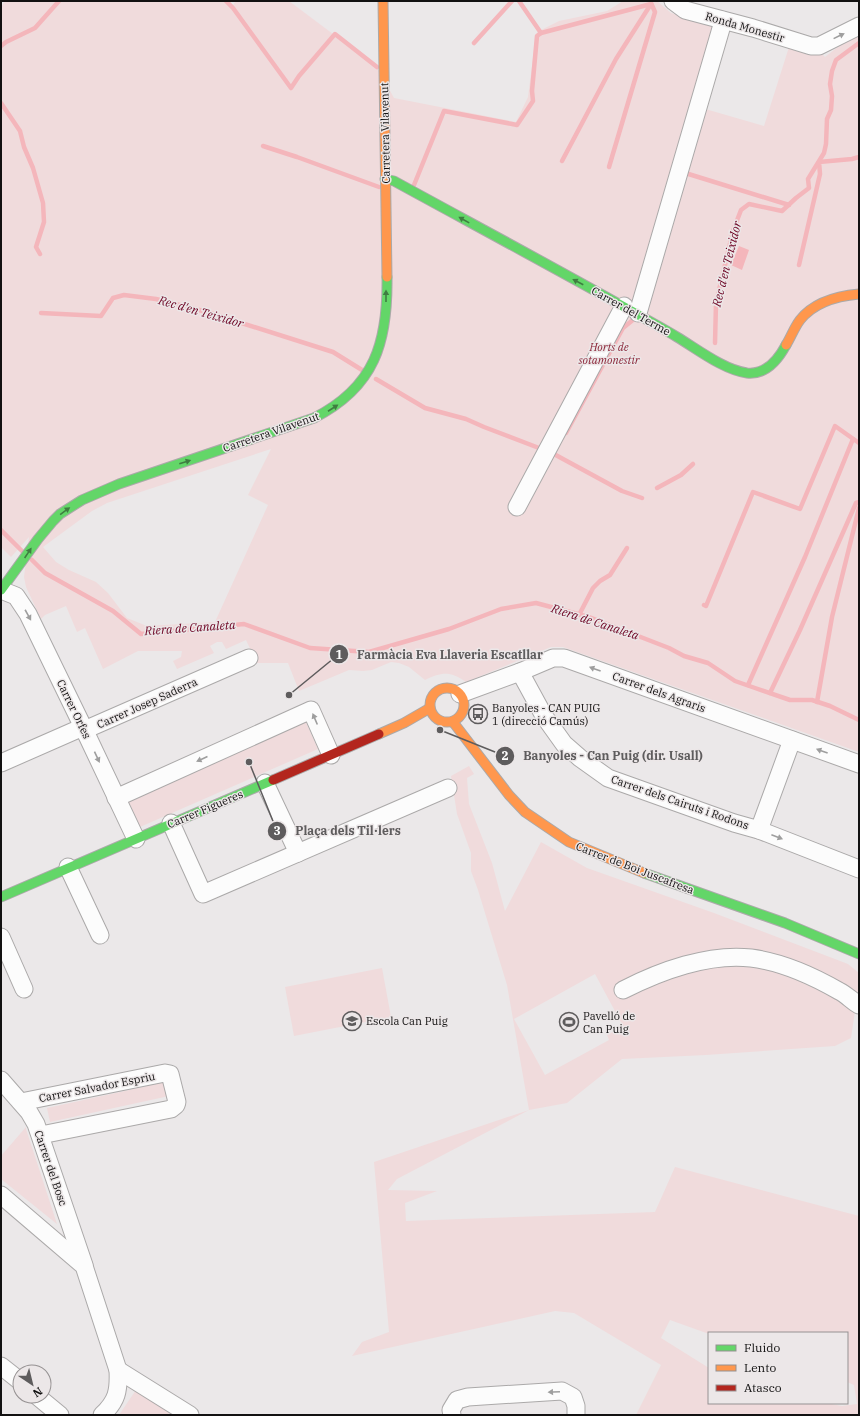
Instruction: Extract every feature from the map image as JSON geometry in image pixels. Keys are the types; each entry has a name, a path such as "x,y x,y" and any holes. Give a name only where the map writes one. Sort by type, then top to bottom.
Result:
{"street":[{"name":"Carretera Vilavenut","path":"1,590 38,539 60,514 93,494 314,418 334,408 365,378 379,350 385,325 383,1"},
{"name":"Ronda Monestir","path":"673,1 685,10 811,46 819,46 859,26"},
{"path":"517,507 631,310 722,25 722,20"},
{"name":"Carrer del Terme","path":"385,179 394,181 631,310 712,358 739,372 753,373 768,369 781,356 800,320 810,310 826,301 848,294 859,294"},
{"name":"Carrer Orfes","path":"1,590 16,596 28,614 136,839"},
{"name":"Carrer Josep Saderra","path":"1,764 83,727 89,728 249,658"},
{"name":"Carrer dels Agraris","path":"460,694 553,658 564,658 859,764"},
{"name":"Carrer dels Cairuts i Rodons","path":"520,672 544,716 564,744 580,758 608,778 734,823 759,830 859,869"},
{"path":"451,688 460,694 464,705 464,710 458,719 448,723 434,717 430,708 432,697 435,693 440,690 451,688"},
{"name":"Carrer Figueres","path":"1,896 331,755 404,722 430,708"},
{"path":"116,798 311,710 331,755"},
{"name":"Carrer de Boi Juscafresa","path":"453,722 509,795 525,812 569,842 635,870 785,924 859,954"},
{"path":"759,830 792,740"},
{"path":"265,783 298,853"},
{"path":"171,824 203,894 448,788"},
{"path":"68,867 100,935"},
{"path":"1,937 24,989"},
{"path":"623,990 640,981 688,964 718,958 741,957 753,958 792,968 840,991 859,1005"},
{"name":"Carrer Salvador Espriu","path":"21,1102 165,1073 170,1074 177,1102 176,1105 171,1108 41,1135"},
{"name":"Carrer del Bosc","path":"1,1080 21,1102 36,1124 41,1135 118,1370 119,1388 116,1398 110,1408 102,1415"},
{"path":"1,1195 84,1266"},
{"path":"1,1366 12,1375"},
{"path":"118,1370 190,1415"},
{"path":"452,1415 451,1410 457,1400 468,1397 562,1391 573,1397 576,1406 576,1415"},
{"path":"47,1404 60,1415"}],"green space":[{"name":"Horts de sotamonestir","path":"5,1 229,1 233,5 236,1 289,1 378,69 394,98 516,122 528,97 536,34 559,21 607,11 623,1 657,1 671,13 717,27 695,106 764,126 789,47 822,54 825,57 859,32 859,752 563,647 551,647 466,682 450,674 436,675 425,680 409,667 391,662 372,670 349,670 299,691 288,663 257,663 246,640 226,649 222,642 217,642 210,646 214,653 177,669 173,661 181,657 182,651 138,651 103,669 85,628 77,632 66,606 45,615 41,619 26,587 24,577 29,537 11,557 1,547 1,7","holes":["271,449 248,495 268,505 215,622 147,626 127,618 108,593 96,582 69,570 56,562 43,547 92,511 107,503"]},
{"path":"305,720 318,749 140,827 127,798"},
{"path":"469,766 474,774 467,778 469,804 492,863 505,911 541,842 587,868 714,913 848,964 859,973 859,989 851,1038 835,1046 622,1059 567,1103 529,1110 507,985 471,871 471,853 457,814 451,776","holes":["595,974 623,1026 607,1035 609,1040 545,1075 514,1019"]},
{"path":"382,968 391,1017 294,1036 285,987"},
{"path":"166,1082 169,1096 50,1122 47,1108"},
{"path":"529,1110 397,1179 388,1190 437,1191 405,1203 406,1221 655,1212 675,1167 859,1216 859,1415 636,1415 661,1365 574,1313 555,1311 352,1356 362,1342 389,1332 374,1162"},
{"path":"26,1127 57,1224 1,1179 1,1156"},
{"path":"136,1390 174,1415 119,1415"}],"shaded area":[{"path":"739,246 749,250 742,270 731,265"}],"waterway":[{"path":"1,46 35,28 59,1"},
{"path":"226,1 233,8 291,88 299,76 335,34 377,67"},
{"path":"474,43 512,1"},
{"path":"519,1 541,33"},
{"path":"609,167 655,12 651,3"},
{"path":"562,161 616,59 651,4"},
{"path":"414,185 444,111 517,125 533,101 532,91 537,36 541,33 651,4"},
{"name":"Rec d'en Teixidor","path":"715,343 716,303 733,231 741,210 749,204 782,211 809,188 808,179 824,153 826,144 827,119 831,110 832,96 830,84 832,71 836,60 859,43"},
{"name":"Rec d'en Teixidor","path":"1,103 20,131 43,203 44,222 36,247 40,254"},
{"path":"263,146 379,187"},
{"path":"799,265 820,174 819,162 859,157"},
{"path":"682,172 789,205"},
{"name":"Rec d'en Teixidor","path":"41,313 101,316 113,298 124,295 156,299 207,312 333,352 362,370"},
{"path":"566,433 623,328 634,319"},
{"name":"Rec d'en Teixidor","path":"376,379 425,408 466,419 552,453 622,491 642,498"},
{"path":"704,605 706,606 753,492 800,509 835,426 859,443"},
{"path":"748,685 805,557 853,439"},
{"name":"Rec d'en Teixidor","path":"657,488 681,475 693,464"},
{"path":"770,693 800,630 856,503 859,502"},
{"path":"817,702 832,617 859,508"},
{"name":"Riera de Canaleta","path":"1,530 22,551"},
{"path":"579,615 593,588 600,581 610,575 627,548"},
{"name":"Riera de Canaleta","path":"32,560 45,573 113,611 141,634 244,624 310,648 369,652 449,629 501,609 536,603 589,617 669,648 684,656 708,663 735,681 790,700 812,700 830,706 859,720"}],"traffic: fast":[{"path":"385,179 394,181 555,269 729,368 747,373 760,372 775,361 786,345"},
{"path":"1,590 53,521 60,514 82,500 119,484 314,418 335,406 351,392 364,377 374,360 385,322 387,277"},
{"path":"1,897 273,780"},
{"path":"644,873 785,923 859,954"}],"traffic: slow":[{"path":"383,1 387,277"},
{"path":"786,345 800,320 819,304 834,298 859,294"},
{"path":"444,688 450,688 454,689 461,695 464,705 463,712 457,719 450,722 444,722 440,721 433,715 430,708 430,702 431,698 437,691 444,688"},
{"path":"379,734 404,723 430,708"},
{"path":"453,722 509,795 525,812 569,842 644,873"}],"traffic: jam":[{"path":"273,780 379,734"}],"place":[{"name":"Farmàcia Eva Llaveria Escatllar","path":"289,695"},
{"name":"Banyoles - CAN PUIG 1 (direcció Camús)","path":"478,714"},
{"name":"Banyoles - Can Puig (dir. Usall)","path":"440,730"},
{"name":"Plaça dels Til·lers","path":"249,762"},
{"name":"Escola Can Puig","path":"352,1021"},
{"name":"Pavelló de Can Puig","path":"569,1022"}]}
